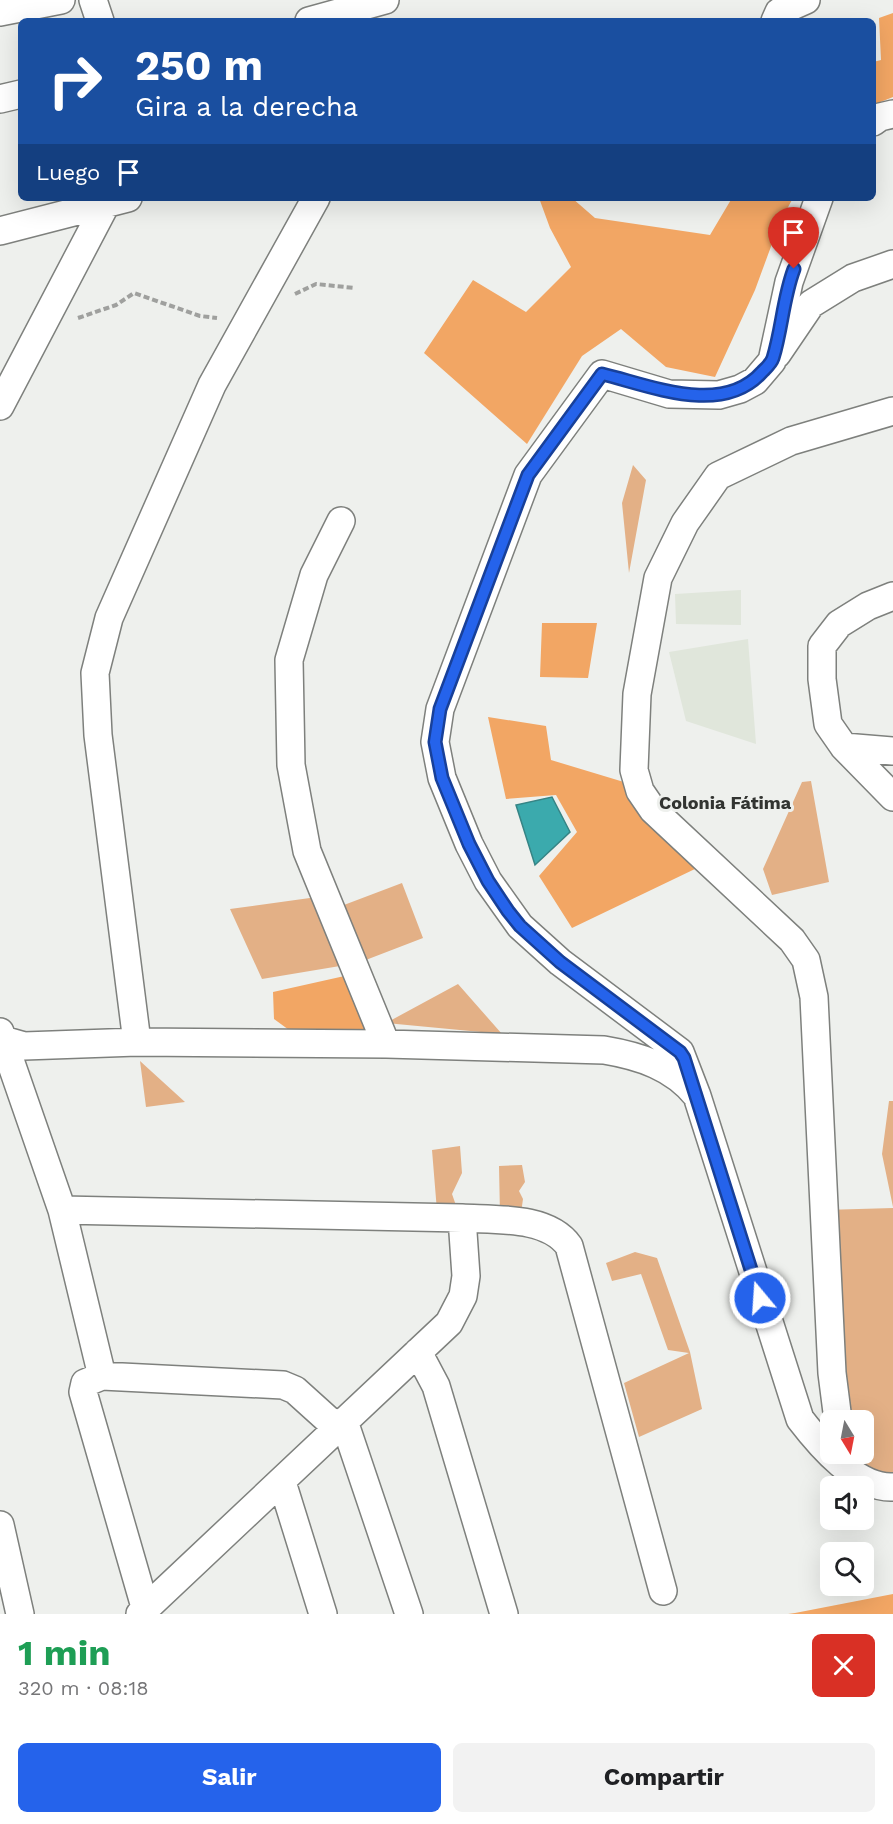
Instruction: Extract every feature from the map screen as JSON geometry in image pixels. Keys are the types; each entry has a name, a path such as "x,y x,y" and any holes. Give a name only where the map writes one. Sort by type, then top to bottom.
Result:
{"street":[{"path":"0,12 61,0"},
{"path":"93,0 99,18"},
{"path":"320,18 385,0"},
{"path":"776,18 779,12 806,0"},
{"path":"0,99 18,95"},
{"path":"876,120 893,114"},
{"path":"0,231 113,201"},
{"path":"0,406 48,317 116,201"},
{"path":"137,1042 98,735 95,673 109,618 212,385 314,201"},
{"path":"772,361 789,282 818,201"},
{"path":"858,1476 822,1448 800,1419 689,1069 680,1052 560,962 520,926 508,911 488,881 469,844 442,778 435,742 440,709 528,475 602,374 669,394 719,394 740,389 755,381 772,361 812,304 853,278 893,264"},
{"path":"837,1410 832,1373 814,997 806,960 792,940 653,810 640,791 634,770 637,694 658,578 685,523 718,476 791,441 893,411"},
{"path":"341,521 314,575 289,660 291,765 307,851 386,1044"},
{"path":"893,596 868,606 838,624 822,646 822,679 828,724 844,747 893,797"},
{"path":"844,747 893,751"},
{"path":"2,1036 24,1046 137,1042 386,1044 604,1050 652,1063 678,1077 697,1096"},
{"path":"2,1036 62,1210 102,1376"},
{"path":"62,1210 462,1218 511,1221 549,1229 561,1235 569,1246 663,1591"},
{"path":"409,1614 340,1424 295,1390 283,1385 102,1376 85,1383 82,1392 143,1610 282,1482 340,1424 448,1323 463,1296 466,1276 462,1218"},
{"path":"418,1352 436,1386 504,1614"},
{"path":"282,1482 323,1614"},
{"path":"874,1482 893,1487"},
{"path":"0,1524 20,1614"}],"path":[{"path":"48,317 73,319 94,314 134,293 200,316 225,319 272,306 316,284 355,288"}],"shaded area":[{"path":"893,13 893,97 876,104 876,61 881,60 879,18"},
{"path":"540,201 575,201 595,218 710,235 730,201 791,201 780,222 755,290 715,377 666,367 621,329 582,356 527,444 424,353 473,280 526,312 571,267 550,228"},
{"path":"633,465 646,480 629,573 622,503"},
{"path":"741,590 741,625 676,624 675,594"},
{"path":"542,623 597,623 588,678 540,677"},
{"path":"748,639 756,744 686,721 669,652"},
{"path":"488,717 546,726 551,760 647,789 697,868 572,928 539,876 577,832 556,795 506,799"},
{"path":"811,781 829,882 772,895 763,869 802,782"},
{"path":"402,883 423,938 358,963 336,908"},
{"path":"317,897 346,965 262,979 230,909"},
{"path":"349,975 378,1037 300,1038 274,1019 273,992"},
{"path":"458,984 502,1034 386,1023"},
{"path":"140,1061 185,1102 146,1107"},
{"path":"889,1101 893,1101 893,1207 882,1154"},
{"path":"460,1146 462,1173 452,1194 459,1214 437,1211 432,1150"},
{"path":"522,1165 525,1182 519,1191 523,1199 520,1220 500,1215 499,1166"},
{"path":"893,1208 893,1479 872,1475 859,1464 874,1464 874,1410 832,1410 824,1210"},
{"path":"635,1252 657,1258 690,1352 702,1409 639,1437 624,1383 689,1353 668,1350 641,1274 612,1281 606,1263"},
{"path":"893,1594 893,1614 788,1614 795,1613"}],"water":[{"path":"552,797 570,832 535,865 516,805"}],"district":[{"name":"Colonia Fátima","path":"725,803"}],"route":[{"path":"760,1298 684,1058 680,1052 560,962 520,926 508,911 488,881 469,844 442,778 435,742 440,709 528,475 602,374 669,394 719,394 740,389 755,381 772,361 789,282 794,269"}]}
